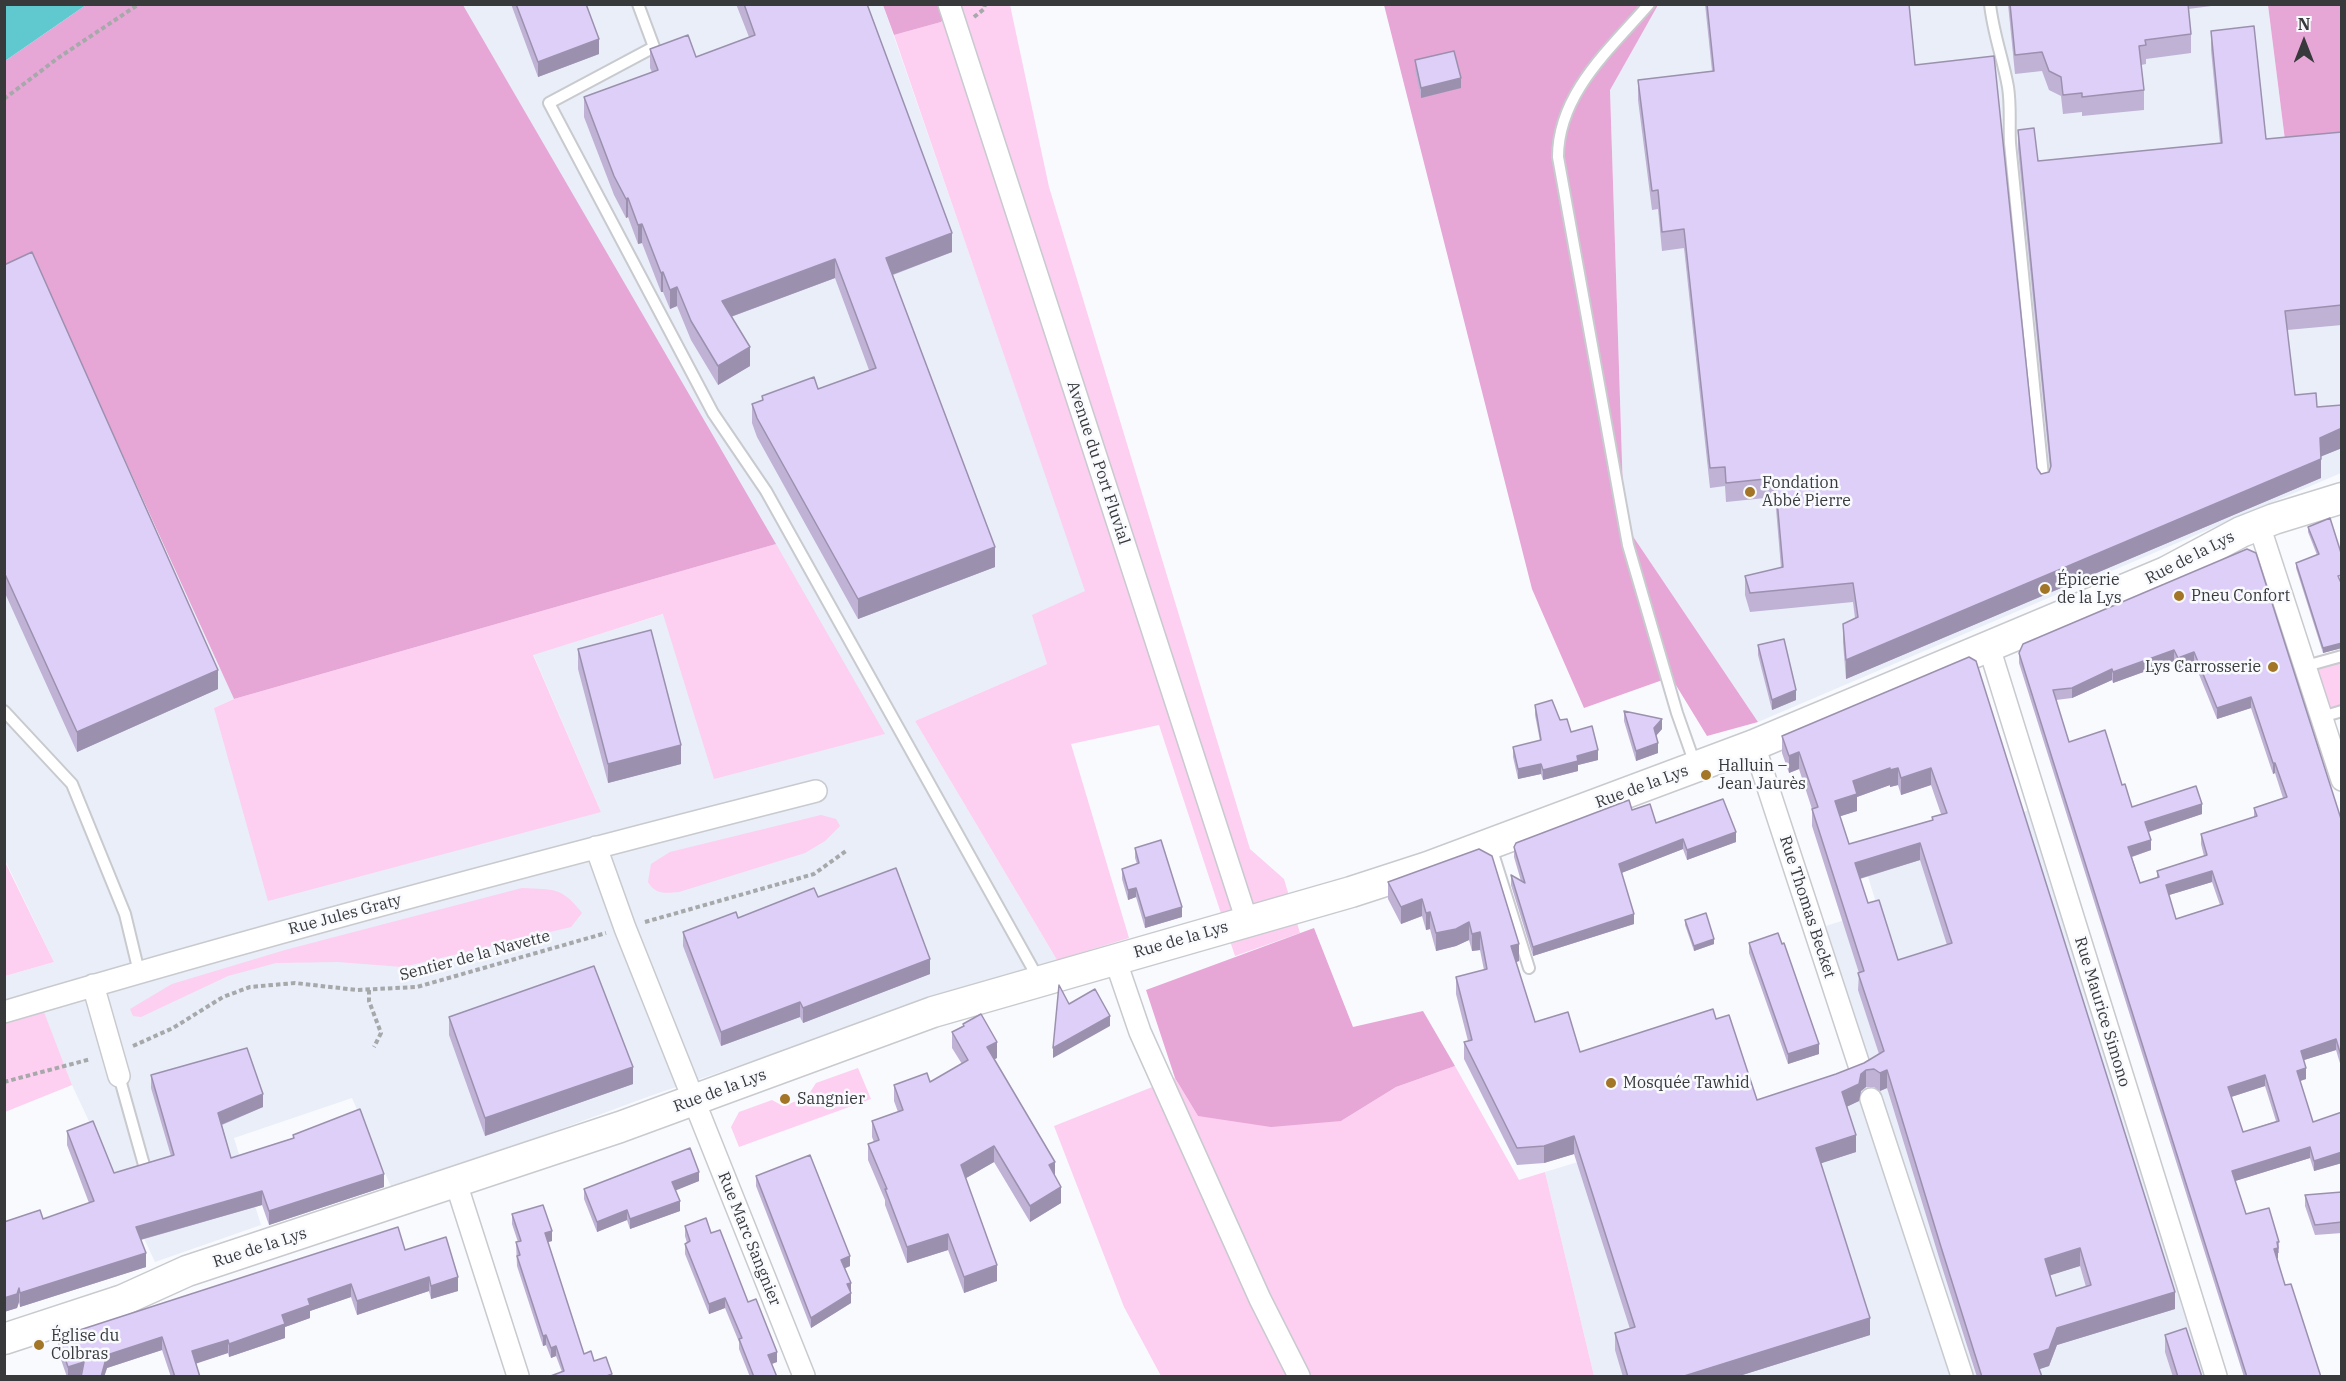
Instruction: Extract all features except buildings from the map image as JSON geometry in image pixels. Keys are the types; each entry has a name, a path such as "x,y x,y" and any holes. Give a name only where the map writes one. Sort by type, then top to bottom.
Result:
{"main road":[{"name":"Rue de la Lys","path":"4,1340 123,1300 174,1276 456,1183 694,1101 933,1012 1376,884 1490,844 1754,745 2166,572 2259,525 2342,498"}],"street":[{"name":"Avenue du Port Fluvial","path":"949,4 1247,921"},
{"path":"2259,525 2306,666 2332,714 2342,780"},
{"name":"Rue Maurice Simono","path":"1989,647 2216,1377"},
{"name":"Rue Thomas Becket","path":"1754,745 1860,1068"},
{"name":"Rue Jules Graty","path":"4,1012 139,972 596,846 816,791"},
{"path":"596,846 625,928 694,1101"},
{"path":"1115,959 1140,1032 1260,1299 1299,1377"},
{"path":"93,985 119,1076"},
{"path":"1871,1099 1962,1377"},
{"name":"Rue Marc Sangnier","path":"694,1101 804,1377"},
{"path":"456,1183 518,1377"}],"lane":[{"path":"638,4 654,47 549,103 713,413 766,491 1039,981"},
{"path":"1649,4 1584,79 1573,97 1561,127 1558,157 1626,534 1675,707 1696,767"},
{"path":"1990,4 1994,35 2010,102 2010,143 2044,486"},
{"path":"2306,666 2342,656"},
{"path":"4,711 72,784 125,914 139,972"},
{"path":"1490,844 1528,968"},
{"path":"119,1076 144,1165"}],"path":[{"path":"4,99 58,58 139,4"},
{"name":"Sentier de la Navette","path":"4,1082 112,1053 164,1032 215,1001 250,987 296,983 369,990 417,987 814,873 846,851"},
{"path":"369,990 369,1001 381,1033 374,1047"}],"shaded area":[{"path":"86,5 463,5 776,544 234,699 33,258 5,272 5,61"},
{"path":"463,5 883,5 1086,591 1033,615 1047,664 915,721 1057,960 975,985 650,1096 393,1191 352,1098 234,1138 261,1225 155,1262 72,1085 44,1013 5,1024 5,976 54,962 5,860 5,272 33,258 234,699 214,708 601,812 533,654 664,614 714,778 884,734"},
{"path":"883,5 958,5 941,22 894,35"},
{"path":"958,5 1010,5 1049,187 1250,849 1284,879 1300,933 1235,956 1159,725 1071,744 1129,938 1057,960 915,721 1047,664 1032,615 1085,591 894,35 941,22"},
{"path":"1384,5 1658,5 1610,90 1624,523 1758,722 1707,736 1671,677 1584,708 1532,589"},
{"path":"1658,5 2268,5 2285,140 2341,135 2341,473 1758,722 1624,523 1610,89"},
{"path":"2268,5 2341,5 2341,135 2285,140"},
{"path":"776,544 885,734 714,779 663,614 533,655 601,812 268,901 214,708 234,699"},
{"path":"2341,662 2341,705 2327,710 2317,669"},
{"path":"2031,809 2206,1376 1594,1376 1545,1172 1825,1087 1869,1061 1826,926 1878,909 1861,854"},
{"path":"821,815 836,819 840,826 825,841 805,853 679,892 658,891 648,882 651,864 670,852"},
{"path":"4,860 54,962 5,976 4,976"},
{"path":"522,888 556,891 568,898 582,913 571,927 403,967 338,962 276,963 228,976 141,1017 133,1016 130,1009 172,984 285,950"},
{"path":"1314,928 1353,1027 1423,1011 1455,1066 1396,1087 1341,1121 1271,1127 1198,1116 1175,1078 1146,990"},
{"path":"44,1012 72,1085 5,1112 5,1024"},
{"path":"1455,1066 1519,1180 1545,1172 1594,1376 1161,1376 1124,1307 1054,1126 1175,1078 1198,1116 1341,1121 1396,1087"},
{"path":"858,1068 871,1099 739,1147 731,1127 739,1112 772,1100 783,1106 807,1097 816,1083"}],"water":[{"path":"5,4 86,4 86,5 5,61"}],"place":[{"name":"Fondation Abbé Pierre","path":"1750,492"},
{"name":"Épicerie de la Lys","path":"2045,589"},
{"name":"Pneu Confort","path":"2179,596"},
{"name":"Lys Carrosserie","path":"2273,667"},
{"name":"Halluin – Jean Jaurès","path":"1706,775"},
{"name":"Mosquée Tawhid","path":"1611,1083"},
{"name":"Sangnier","path":"785,1099"},
{"name":"Église du Colbras","path":"39,1345"}]}
